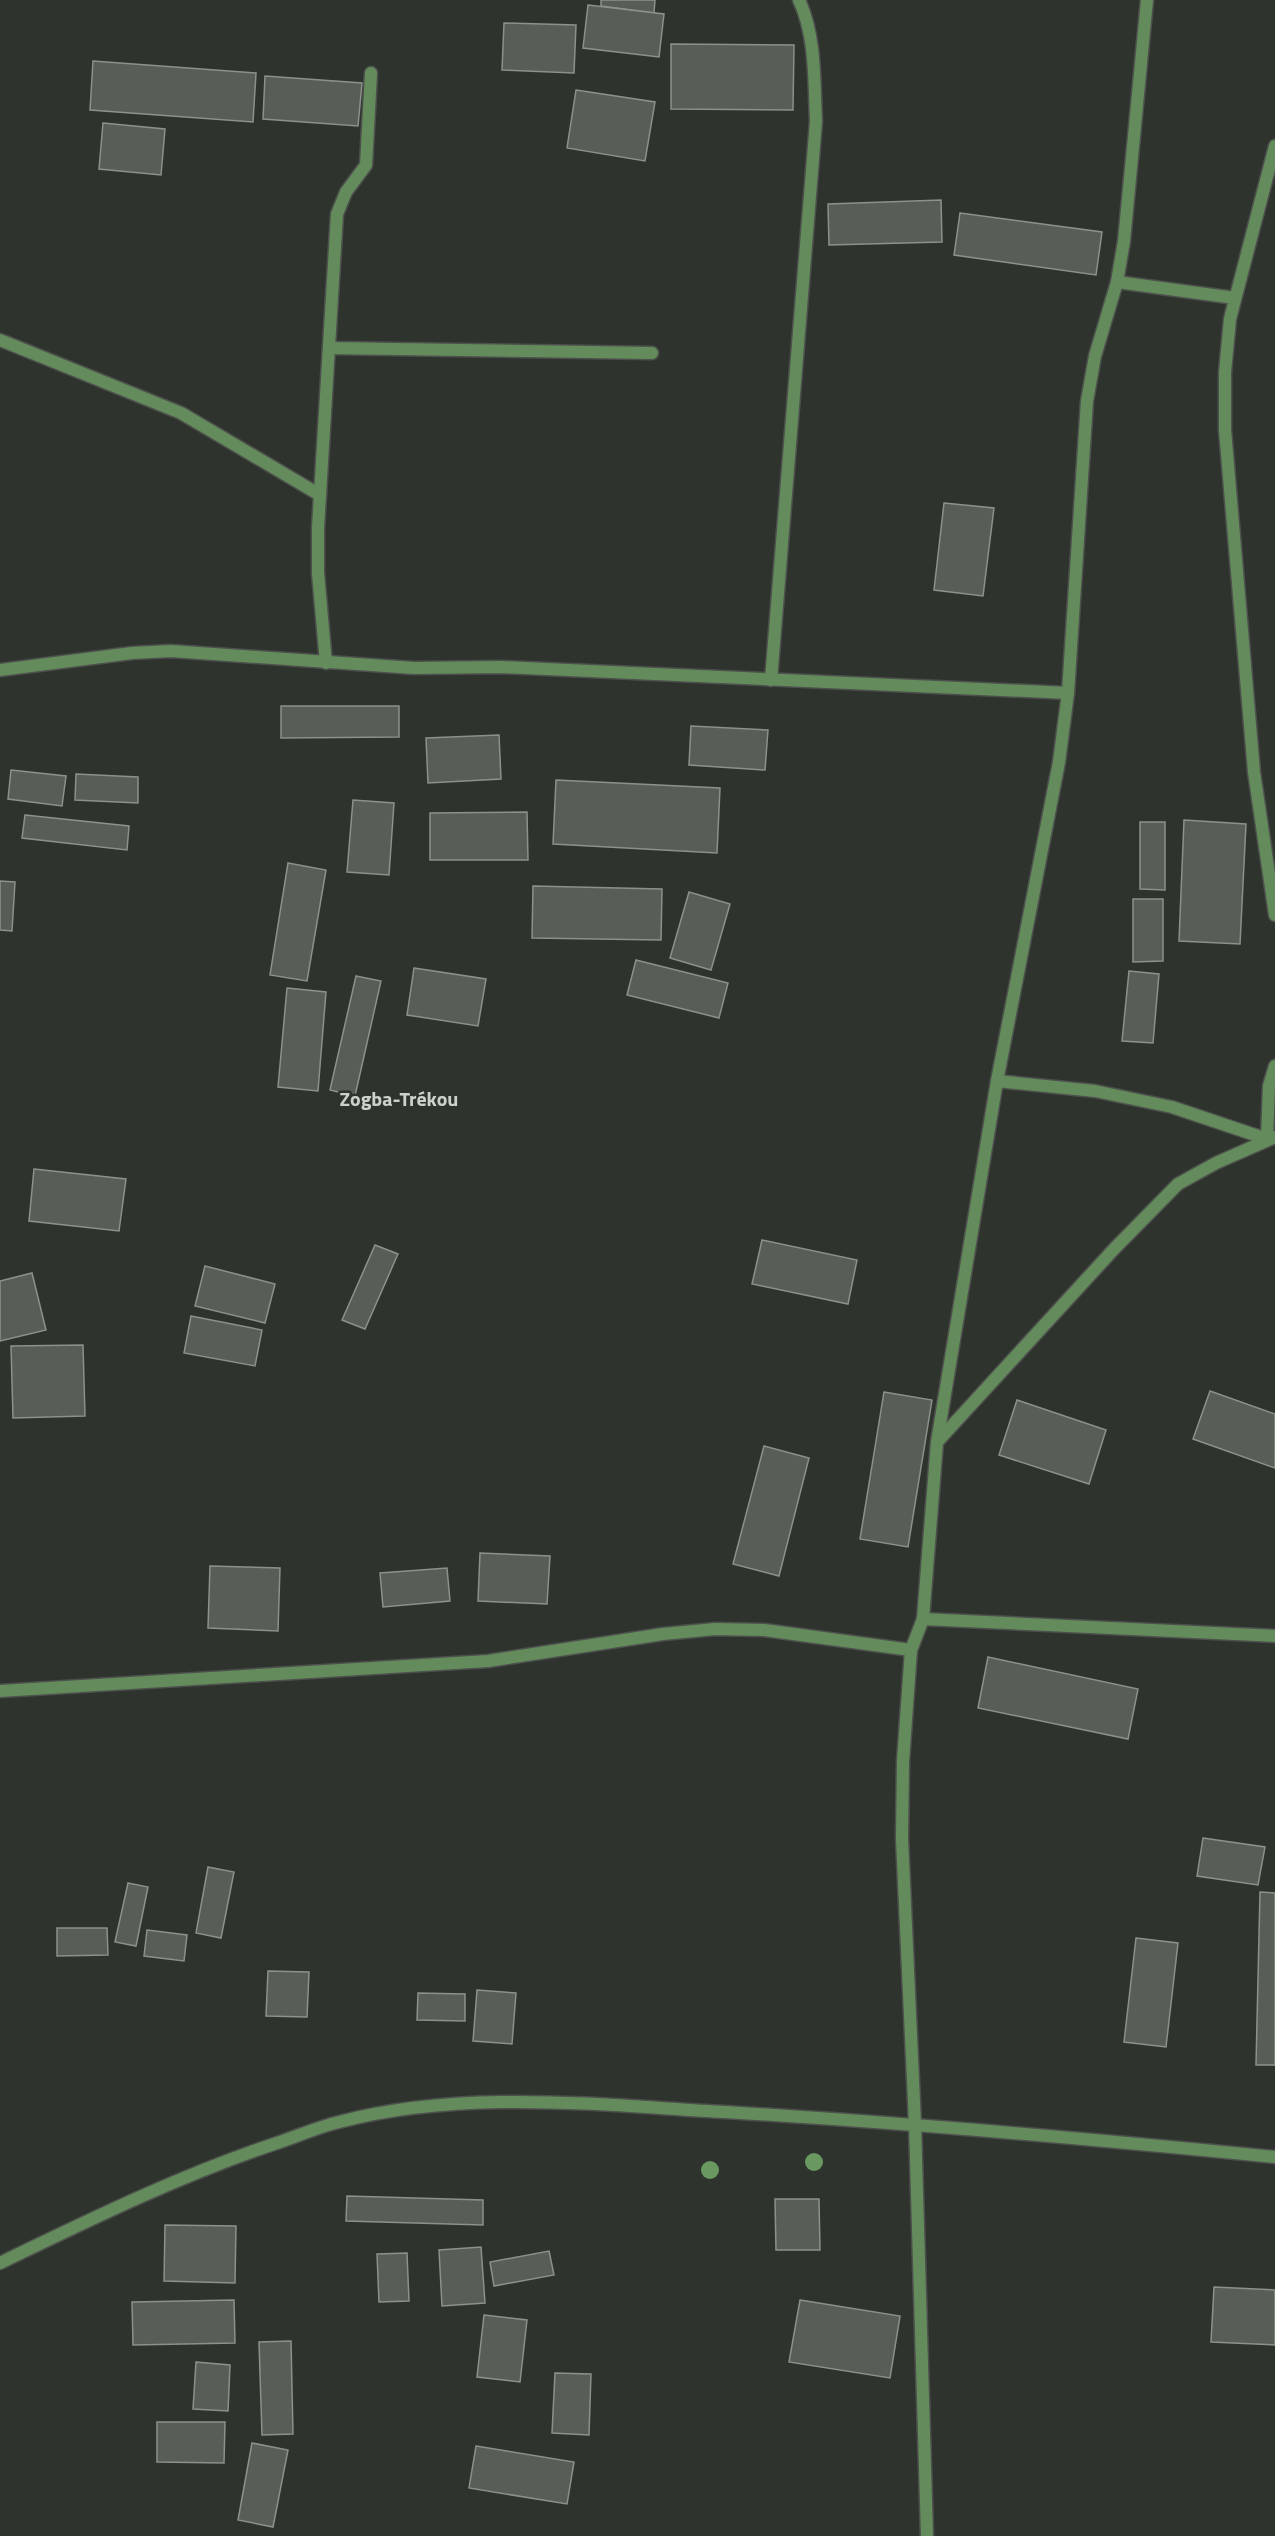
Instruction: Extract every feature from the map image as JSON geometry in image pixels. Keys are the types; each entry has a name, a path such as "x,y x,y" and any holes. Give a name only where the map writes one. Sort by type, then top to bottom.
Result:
{"street":[{"path":"771,680 816,121 812,58 806,14 799,0"},
{"path":"927,2536 915,2124 902,1839 903,1761 911,1650 923,1619 938,1442 997,1081 1059,762 1068,693 1087,401 1095,356 1117,282 1124,241 1147,0"},
{"path":"326,663 318,573 320,495 337,214 346,192 366,165 371,74"},
{"path":"1275,146 1235,298 1225,372 1225,430 1254,772 1275,915"},
{"path":"1117,282 1235,298"},
{"path":"0,340 181,413 320,495"},
{"path":"329,348 652,353"},
{"path":"0,670 132,653 171,651 326,663 1068,693"},
{"path":"1271,1138 1269,1086 1275,1066"},
{"path":"997,1081 1095,1091 1172,1107 1271,1138"},
{"path":"938,1442 1113,1249 1178,1184 1271,1138"},
{"path":"923,1619 1275,1636"},
{"path":"0,1691 488,1661 663,1634 715,1629 764,1630 911,1650"},
{"path":"0,2263 134,2198 245,2154 340,2122 402,2111 482,2103 564,2103 915,2124 1275,2157"}],"building":[{"path":"601,0 655,0 654,13 601,6"},
{"path":"588,5 664,14 659,57 583,48"},
{"path":"504,23 576,25 574,73 502,70"},
{"path":"671,44 794,45 793,110 671,109"},
{"path":"93,61 256,73 253,122 90,110"},
{"path":"265,76 362,83 358,126 263,119"},
{"path":"576,90 655,102 645,161 567,148"},
{"path":"103,123 165,129 161,175 99,169"},
{"path":"941,200 942,242 829,245 828,204"},
{"path":"960,213 1102,232 1096,275 954,255"},
{"path":"944,503 994,508 983,596 934,590"},
{"path":"281,706 399,706 399,737 281,738"},
{"path":"691,726 768,730 765,770 689,765"},
{"path":"499,735 501,779 428,783 426,738"},
{"path":"11,770 66,776 62,806 8,799"},
{"path":"76,774 138,777 138,803 75,800"},
{"path":"556,780 720,788 717,853 553,844"},
{"path":"353,800 394,803 389,875 347,872"},
{"path":"527,812 528,860 430,860 430,813"},
{"path":"25,815 129,826 127,850 22,838"},
{"path":"1184,820 1246,824 1240,944 1179,941"},
{"path":"1140,822 1165,822 1165,890 1140,889"},
{"path":"288,863 326,870 307,981 270,975"},
{"path":"0,881 15,882 12,931 0,930"},
{"path":"533,886 662,889 661,940 532,938"},
{"path":"689,892 730,904 711,970 670,958"},
{"path":"1133,899 1163,899 1163,961 1133,962"},
{"path":"636,960 728,983 719,1018 627,995"},
{"path":"414,968 486,979 478,1026 407,1015"},
{"path":"1129,971 1159,974 1153,1043 1122,1041"},
{"path":"356,976 381,981 355,1096 330,1090"},
{"path":"287,988 326,992 318,1091 278,1087"},
{"path":"34,1169 126,1179 119,1231 29,1221"},
{"path":"762,1240 857,1260 848,1304 752,1284"},
{"path":"375,1245 398,1254 365,1329 342,1320"},
{"path":"205,1266 275,1284 265,1323 195,1306"},
{"path":"32,1273 46,1330 0,1341 0,1281"},
{"path":"191,1316 262,1330 255,1366 184,1353"},
{"path":"83,1345 85,1416 13,1418 11,1346"},
{"path":"1210,1391 1275,1414 1275,1468 1193,1439"},
{"path":"884,1392 932,1400 908,1547 860,1539"},
{"path":"1017,1400 1106,1430 1089,1484 999,1455"},
{"path":"764,1446 809,1458 779,1576 733,1564"},
{"path":"480,1553 550,1556 547,1604 478,1601"},
{"path":"210,1566 280,1568 278,1631 208,1628"},
{"path":"447,1568 450,1601 383,1607 380,1573"},
{"path":"988,1657 1138,1689 1128,1739 978,1708"},
{"path":"1203,1838 1265,1847 1258,1885 1197,1876"},
{"path":"208,1867 234,1872 221,1938 196,1933"},
{"path":"128,1883 148,1887 136,1946 115,1942"},
{"path":"1260,1892 1275,1893 1275,2065 1256,2065"},
{"path":"57,1928 107,1928 108,1955 57,1956"},
{"path":"147,1930 187,1935 184,1961 144,1956"},
{"path":"1136,1938 1178,1943 1166,2047 1124,2042"},
{"path":"268,1971 309,1972 307,2017 266,2016"},
{"path":"477,1990 516,1993 512,2044 473,2041"},
{"path":"418,1993 465,1994 465,2021 417,2020"},
{"path":"347,2196 483,2200 483,2225 346,2221"},
{"path":"775,2199 819,2199 820,2250 776,2250"},
{"path":"165,2225 236,2226 235,2283 164,2281"},
{"path":"481,2247 485,2303 442,2306 439,2250"},
{"path":"549,2251 554,2275 494,2286 490,2262"},
{"path":"407,2253 409,2301 379,2302 377,2254"},
{"path":"1214,2287 1275,2290 1275,2345 1211,2342"},
{"path":"234,2300 235,2343 133,2345 132,2302"},
{"path":"800,2300 900,2316 890,2378 789,2362"},
{"path":"484,2315 527,2320 520,2382 477,2377"},
{"path":"291,2341 293,2434 262,2435 259,2342"},
{"path":"196,2362 230,2365 228,2411 193,2409"},
{"path":"555,2373 591,2374 589,2435 552,2433"},
{"path":"157,2422 225,2422 224,2463 157,2462"},
{"path":"252,2443 288,2450 273,2527 238,2520"},
{"path":"476,2446 574,2462 567,2504 469,2488"}],"district":[{"name":"Zogba-Trékou","path":"399,1098"}]}
